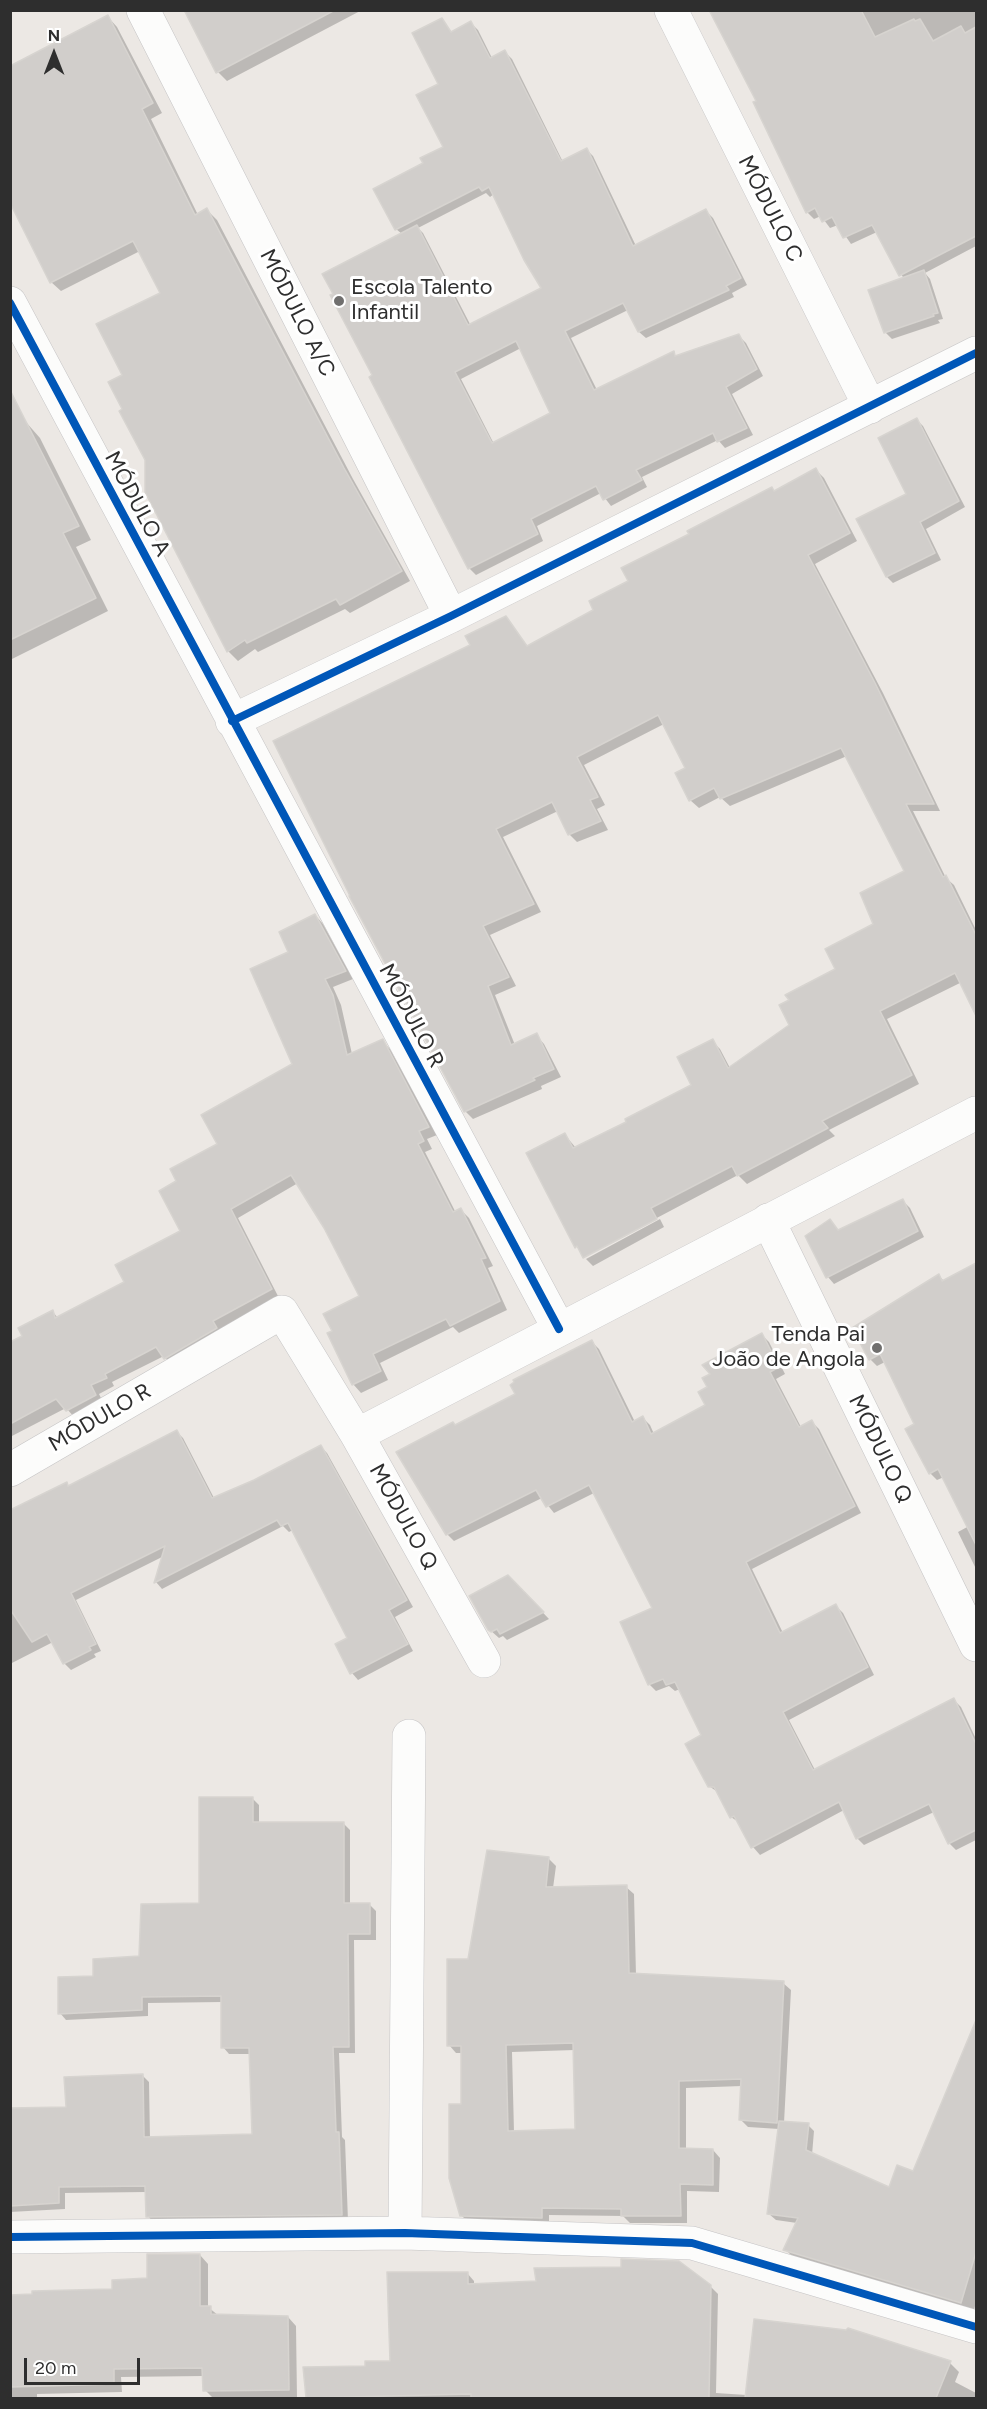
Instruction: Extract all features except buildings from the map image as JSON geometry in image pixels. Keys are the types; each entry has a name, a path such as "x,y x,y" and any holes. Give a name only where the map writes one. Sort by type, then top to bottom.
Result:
{"street":[{"name":"MÓDULO A/C","path":"143,10 451,616"},
{"name":"MÓDULO C","path":"671,10 870,407"},
{"name":"MÓDULO A","path":"10,303 232,721"},
{"path":"232,721 451,616 976,353"},
{"name":"MÓDULO R","path":"232,721 559,1329"},
{"path":"357,1435 976,1113"},
{"name":"MÓDULO Q","path":"768,1220 976,1645"},
{"name":"MÓDULO R","path":"10,1470 282,1312 357,1435"},
{"name":"MÓDULO Q","path":"357,1435 484,1661"},
{"path":"405,2233 409,1736"},
{"path":"10,2237 405,2233 692,2243 976,2327"}],"cycle path":[{"path":"10,303 559,1329"},
{"path":"232,721 451,616 976,353"},
{"path":"10,2237 405,2233 692,2243 976,2327"}],"place":[{"name":"Escola Talento Infantil","path":"339,301"},
{"name":"Tenda Pai João de Angola","path":"877,1348"}]}
